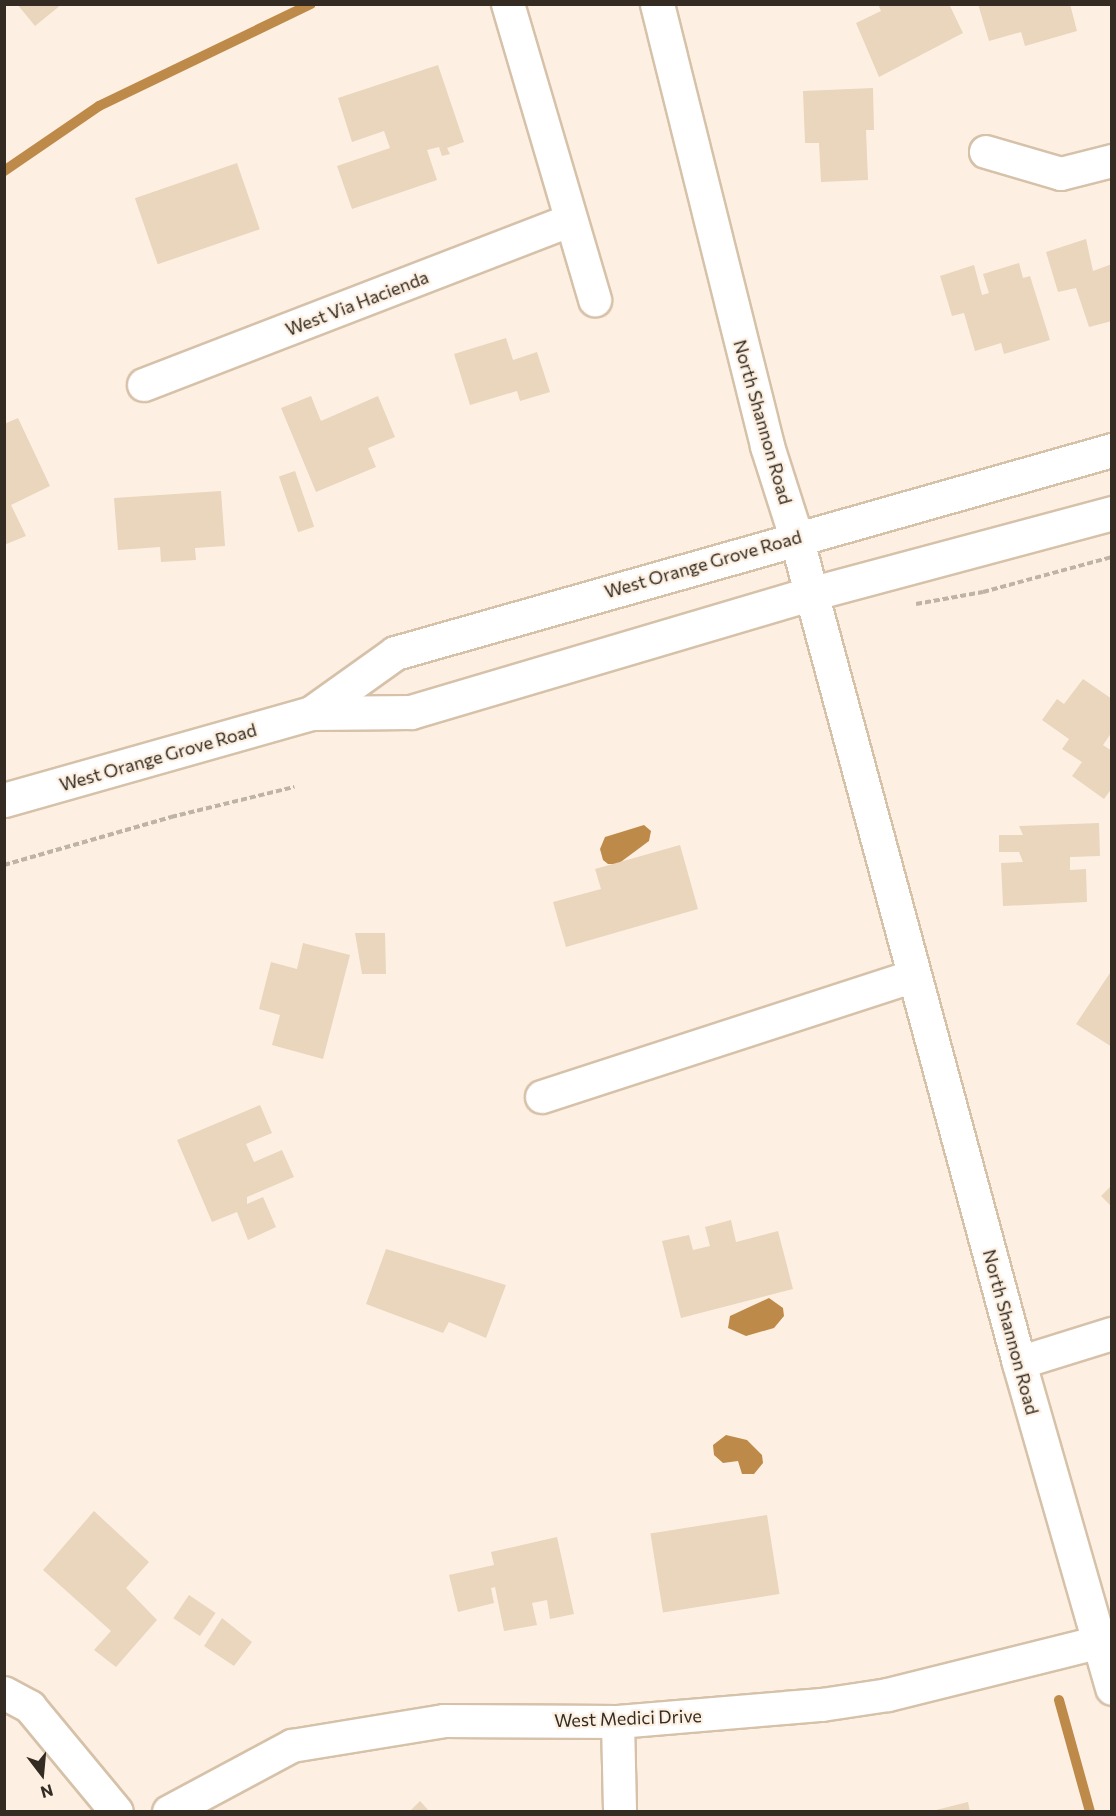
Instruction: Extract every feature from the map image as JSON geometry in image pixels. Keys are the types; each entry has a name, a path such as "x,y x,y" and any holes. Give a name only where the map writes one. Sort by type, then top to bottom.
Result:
{"main road":[{"name":"North Shannon Road","path":"657,4 767,446 796,537 1019,1363 1097,1643 1112,1688"},
{"name":"West Orange Grove Road","path":"311,713 395,653 796,537 1112,450"},
{"name":"West Orange Grove Road","path":"4,800 311,713 411,712 810,594 1112,513"}],"street":[{"path":"508,4 595,300"},
{"path":"986,152 1062,174 1112,161"},
{"name":"West Via Hacienda","path":"144,385 570,220"},
{"path":"542,1097 914,976"},
{"path":"1019,1363 1112,1335"},
{"name":"West Medici Drive","path":"169,1812 292,1746 444,1721 618,1722 822,1705 888,1695 1097,1643"},
{"path":"4,1693 30,1707 117,1812"},
{"path":"618,1722 621,1812"}],"path":[{"path":"916,604 983,592 1112,557"},
{"path":"4,866 171,817 294,787"}],"shaded area":[{"path":"644,825 651,831 649,841 618,864 608,864 603,860 600,849 605,837"},
{"path":"769,1298 783,1308 784,1316 774,1328 746,1336 728,1328 730,1316"},
{"path":"726,1435 747,1440 762,1455 763,1463 754,1474 742,1474 738,1461 723,1463 714,1455 713,1445"}],"building":[{"path":"17,4 62,4 35,26"},
{"path":"878,4 949,4 963,33 879,77 856,23 881,11"},
{"path":"978,4 1070,4 1077,31 1025,46 1021,32 989,41"},
{"path":"438,65 464,142 447,148 450,154 442,156 439,147 427,150 437,180 352,209 337,166 390,148 384,131 352,142 338,98"},
{"path":"873,88 874,130 866,130 868,180 821,182 819,143 805,143 803,91"},
{"path":"237,163 260,229 158,264 135,198"},
{"path":"1086,239 1093,271 1112,264 1112,321 1089,327 1076,288 1058,292 1046,252"},
{"path":"1019,263 1023,278 1030,276 1050,340 1004,354 1001,343 975,351 964,313 952,316 940,276 974,265 982,295 989,293 983,274"},
{"path":"506,338 513,360 537,352 550,392 520,401 517,391 470,405 454,354"},
{"path":"311,396 321,421 378,396 395,437 368,448 376,467 316,492 281,408"},
{"path":"18,418 50,486 11,505 26,536 4,545 4,424"},
{"path":"295,471 314,527 298,532 279,477"},
{"path":"221,491 225,546 195,548 196,560 161,562 160,547 118,550 114,498"},
{"path":"1083,679 1112,699 1112,732 1103,745 1112,751 1112,788 1104,799 1072,776 1082,762 1062,749 1069,739 1042,720 1057,699 1064,704"},
{"path":"1099,823 1100,856 1070,857 1070,870 1086,869 1087,902 1003,906 1001,863 1023,862 1019,852 999,852 999,835 1023,835 1019,826"},
{"path":"680,845 698,909 566,947 553,902 601,889 595,869"},
{"path":"355,933 385,933 386,974 362,974"},
{"path":"303,943 350,955 323,1059 272,1045 280,1015 259,1009 271,962 297,969"},
{"path":"1112,970 1112,1047 1076,1024"},
{"path":"260,1105 272,1133 246,1144 254,1162 282,1150 294,1177 247,1197 247,1204 263,1197 276,1227 248,1240 237,1212 212,1222 177,1140"},
{"path":"1112,1185 1112,1207 1101,1196"},
{"path":"731,1220 736,1242 778,1231 793,1289 681,1318 662,1241 689,1235 693,1250 710,1246 705,1227"},
{"path":"386,1249 506,1285 486,1338 449,1322 443,1333 366,1304"},
{"path":"94,1511 149,1562 126,1588 157,1620 116,1667 94,1650 111,1631 43,1570"},
{"path":"767,1515 780,1594 663,1612 650,1533"},
{"path":"557,1537 574,1614 550,1619 547,1600 532,1603 537,1625 504,1631 495,1587 491,1588 494,1603 458,1612 449,1575 494,1565 491,1552"},
{"path":"189,1595 216,1613 200,1636 173,1618"},
{"path":"222,1618 252,1642 234,1666 204,1646"},
{"path":"420,1801 430,1812 409,1812"},
{"path":"968,1802 970,1812 932,1812 932,1811"}],"waterway":[{"path":"4,171 99,106 311,4"},
{"path":"1059,1700 1090,1812"}]}
